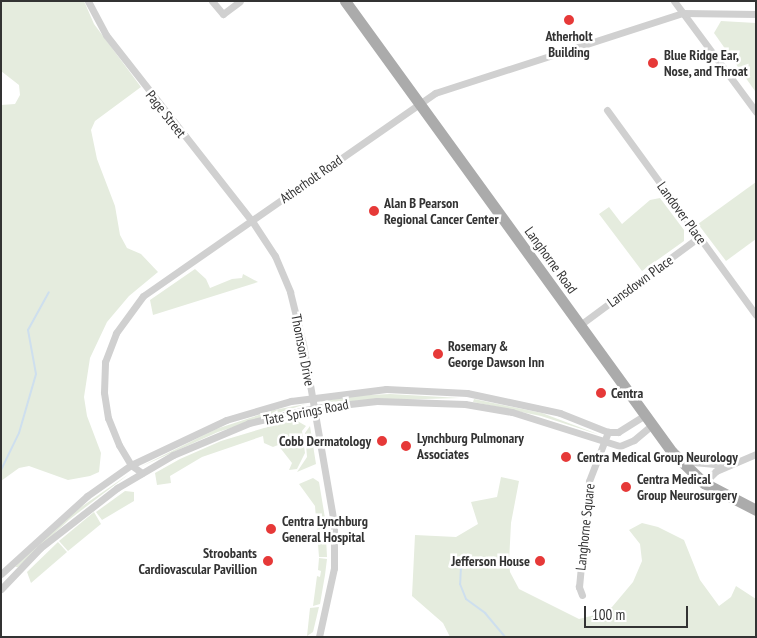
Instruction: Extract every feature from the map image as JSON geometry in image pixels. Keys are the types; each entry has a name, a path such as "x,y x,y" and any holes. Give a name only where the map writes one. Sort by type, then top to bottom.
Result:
{"main road":[{"name":"Langhorne Road","path":"346,1 679,461 704,483 756,510"}],"street":[{"name":"Page Street","path":"88,1 106,35 252,221"},
{"path":"212,1 224,14 240,1"},
{"path":"674,1 756,112"},
{"name":"Atherholt Road","path":"133,478 132,465 108,418 104,392 105,362 116,333 143,296 436,93 683,13"},
{"path":"683,13 756,14"},
{"name":"Landover Place","path":"607,110 756,315"},
{"name":"Thomson Drive","path":"252,221 276,256 290,292 314,408 335,546 334,568 319,637"},
{"name":"Lansdown Place","path":"580,325 699,237"},
{"name":"Tate Springs Road","path":"1,574 87,496 132,465 226,420 311,397 386,389 467,393 560,413 608,432"},
{"name":"Tate Springs Road","path":"1,589 69,524 133,478 204,441 249,423 314,408 377,400 465,404 560,425 604,443 620,446 634,440 652,425"},
{"path":"608,432 618,432 645,416"},
{"name":"Langhorne Square","path":"582,595 578,587 589,481 608,432"},
{"path":"704,483 729,464 756,454"},
{"path":"679,461 729,464"},
{"name":"Atherholt Road","path":"132,465 142,473"}],"shaded area":[{"path":"1,1 84,1 94,24 141,87 95,121 91,130 97,159 115,206 120,235 127,248 141,254 158,272 129,296 107,322 90,358 84,397 87,416 101,453 99,472 90,476 68,480 29,466 19,468 1,481 1,105 15,104 20,95 19,85 1,71"},
{"path":"721,21 756,23 755,91 714,33"},
{"path":"756,182 756,239 726,261 698,224"},
{"path":"660,198 684,230 684,241 642,271 599,214 609,207 622,224 650,200"},
{"path":"195,269 206,279 210,288 232,279 242,278 243,274 258,282 153,315 150,300"},
{"path":"390,394 460,398 319,402 350,396"},
{"path":"474,399 542,413 600,435 541,416 473,402"},
{"path":"306,404 218,432 140,467 216,429 274,410"},
{"path":"294,419 306,426 302,431 305,453 297,469 289,470 292,463 278,445 273,447 264,443 263,436 202,457 170,476 171,483 157,485 155,473 180,459 221,441"},
{"path":"310,426 316,464 297,472 307,457 305,433"},
{"path":"129,474 70,519 18,567 15,567 68,516"},
{"path":"501,477 519,481 511,523 509,562 510,572 519,589 579,619 599,614 612,607 633,582 642,561 640,544 629,530 642,523 658,527 684,540 700,580 719,606 731,597 736,586 756,599 756,637 450,637 443,623 412,596 415,535 456,537 478,524 471,502 497,497"},
{"path":"313,478 319,482 325,518 327,557 319,557 315,506 299,484"},
{"path":"125,491 134,492 134,501 102,520 96,512"},
{"path":"94,512 101,524 68,551 59,541"},
{"path":"58,542 67,552 31,583 27,572"},
{"path":"319,558 327,559 325,575 320,604 313,606 317,576 320,577 321,571 318,570"},
{"path":"319,607 313,632 307,636 310,608"}],"waterway":[{"path":"1,470 19,433 36,374 28,330 49,292"},
{"path":"461,567 460,584 466,599 485,613 505,637"}],"place":[{"name":"Atherholt Building","path":"569,20"},
{"name":"Blue Ridge Ear, Nose, and Throat","path":"653,63"},
{"name":"Alan B Pearson Regional Cancer Center","path":"374,211"},
{"name":"Rosemary & George Dawson Inn","path":"438,354"},
{"name":"Centra","path":"601,393"},
{"name":"Cobb Dermatology","path":"382,441"},
{"name":"Lynchburg Pulmonary Associates","path":"406,446"},
{"name":"Centra Medical Group Neurology","path":"566,457"},
{"name":"Centra Medical Group Neurosurgery","path":"626,487"},
{"name":"Centra Lynchburg General Hospital","path":"271,529"},
{"name":"Stroobants Cardiovascular Pavillion","path":"268,561"},
{"name":"Jefferson House","path":"540,561"}]}
